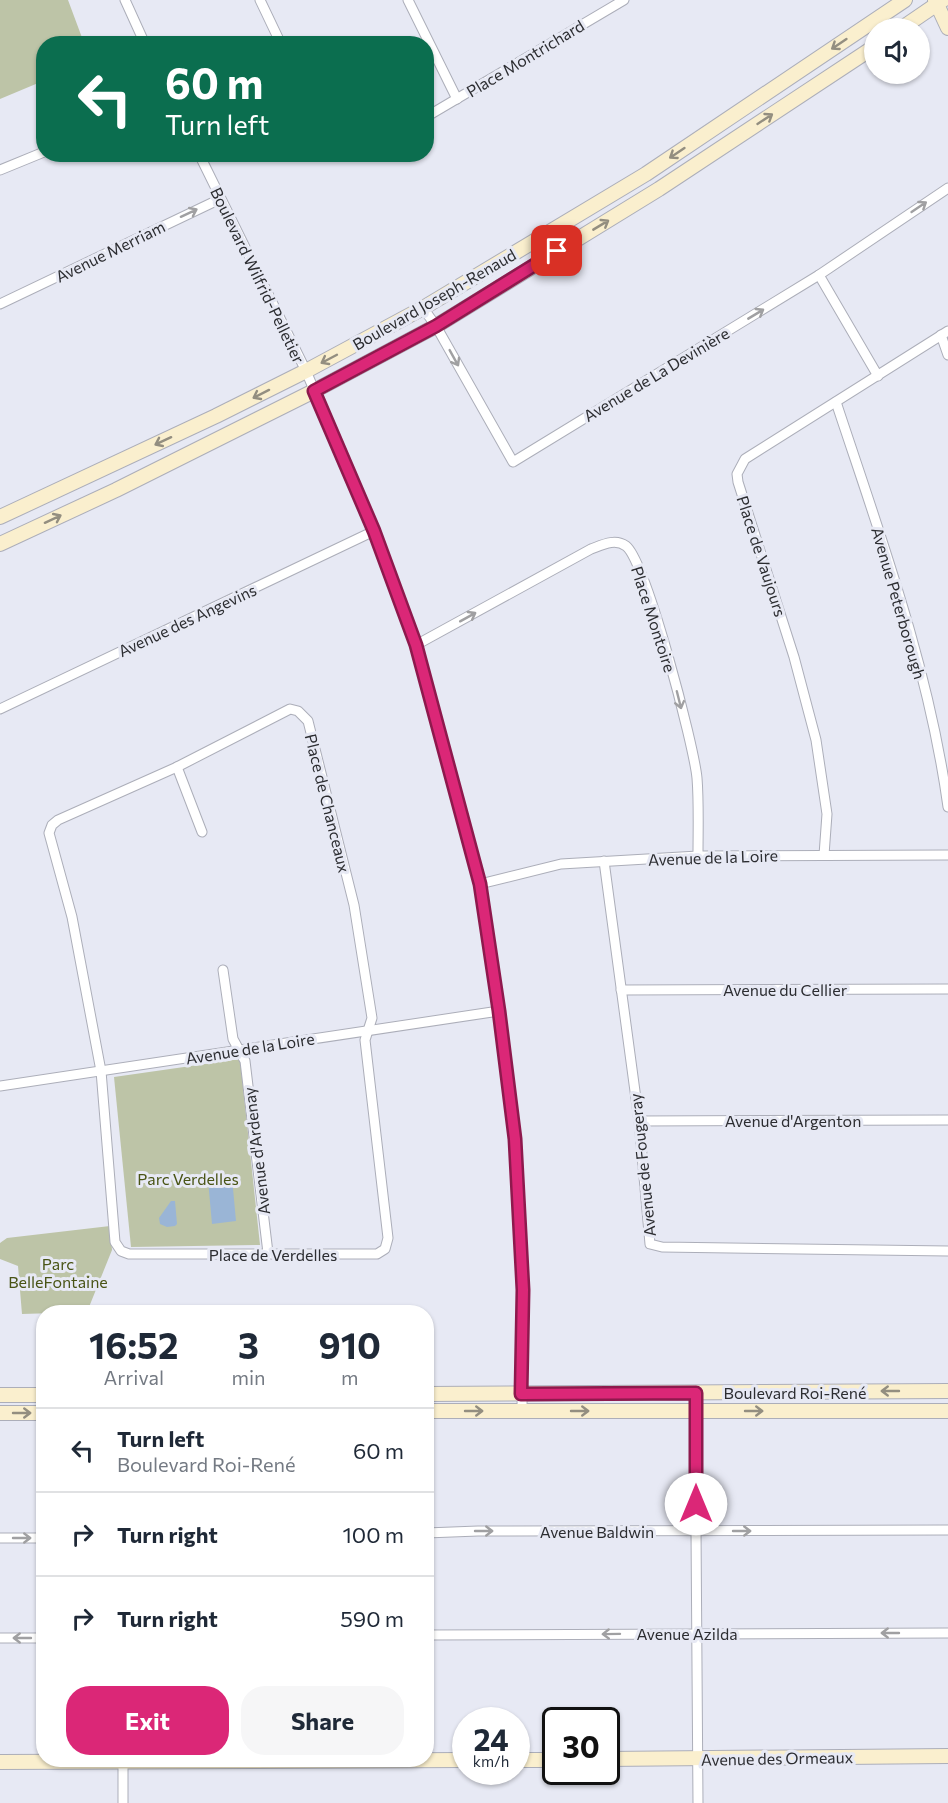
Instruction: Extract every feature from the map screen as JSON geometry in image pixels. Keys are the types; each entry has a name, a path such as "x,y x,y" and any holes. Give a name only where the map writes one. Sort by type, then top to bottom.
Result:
{"street":[{"path":"125,0 141,36"},
{"path":"261,0 277,36"},
{"path":"408,0 426,36"},
{"name":"Place Montrichard","path":"434,112 624,0"},
{"name":"Boulevard Joseph-Renaud","path":"0,518 216,416 423,308 646,174 905,0"},
{"path":"916,18 939,1 948,28"},
{"path":"434,53 457,99"},
{"name":"Boulevard Joseph-Renaud","path":"0,544 116,490 314,391 436,326 659,189 864,54"},
{"path":"0,170 36,155"},
{"name":"Boulevard Wilfrid-Pelletier","path":"203,162 306,371 374,531 416,645 480,884 515,1139 523,1290 522,1410"},
{"name":"Avenue de La Devinière","path":"423,308 436,326 513,462 819,275 948,188"},
{"name":"Avenue Merriam","path":"1,300 220,199"},
{"path":"819,275 878,376"},
{"path":"944,333 948,355"},
{"name":"Place de Vaujours","path":"824,855 827,814 816,740 794,657 737,474 745,459 944,333"},
{"name":"Avenue Peterborough","path":"836,402 902,603 937,739 948,807"},
{"path":"216,416 225,435"},
{"path":"105,468 116,490"},
{"name":"Avenue des Angevins","path":"0,709 374,531"},
{"name":"Place Montoire","path":"416,645 591,549 611,542 625,545 637,561 647,589 678,694 697,777 698,856"},
{"name":"Place de Chanceaux","path":"101,1071 72,917 49,833 52,825 58,820 177,767 290,709 298,711 308,721 354,905 372,1018 368,1030"},
{"path":"937,739 948,738"},
{"path":"177,767 202,832"},
{"name":"Avenue de la Loire","path":"480,884 561,864 604,861 698,856 948,855"},
{"name":"Avenue de Fougeray","path":"604,861 639,1121 650,1244 662,1247 948,1251"},
{"name":"Avenue d'Ardenay","path":"223,970 233,1039 245,1061 268,1253"},
{"name":"Avenue du Cellier","path":"621,990 948,988"},
{"name":"Avenue de la Loire","path":"0,1086 499,1011"},
{"name":"Place de Verdelles","path":"101,1071 115,1242 121,1251 129,1254 377,1254 384,1249 388,1239 366,1040 368,1030"},
{"name":"Avenue d'Argenton","path":"639,1121 948,1120"},
{"name":"Boulevard Roi-René","path":"434,1394 948,1391"},
{"path":"696,1393 698,1803"},
{"path":"0,1395 36,1395"},
{"name":"Boulevard Roi-René","path":"434,1411 948,1411"},
{"path":"0,1413 36,1413"},
{"name":"Avenue Baldwin","path":"434,1533 948,1530"},
{"path":"0,1538 36,1538"},
{"name":"Avenue Azilda","path":"434,1635 948,1633"},
{"path":"0,1638 36,1638"},
{"name":"Avenue des Ormeaux","path":"620,1759 948,1756"},
{"path":"434,1760 452,1760"},
{"path":"0,1762 36,1762"},
{"path":"123,1767 123,1803"}],"green space":[{"path":"0,0 68,0 81,36 36,36 36,84 0,99"},
{"name":"Parc Verdelles","path":"240,1059 260,1245 131,1247 114,1077"},
{"name":"Parc BelleFontaine","path":"110,1226 112,1250 90,1305 36,1305 36,1314 22,1314 18,1266 0,1259 0,1243 7,1238"}],"water":[{"path":"232,1178 236,1221 212,1224 208,1180"},
{"path":"171,1201 175,1201 177,1224 167,1227 160,1224 159,1218"}],"route":[{"path":"557,251 436,326 314,391 374,531 416,645 480,884 515,1139 523,1290 521,1394 696,1393 696,1504"}]}
